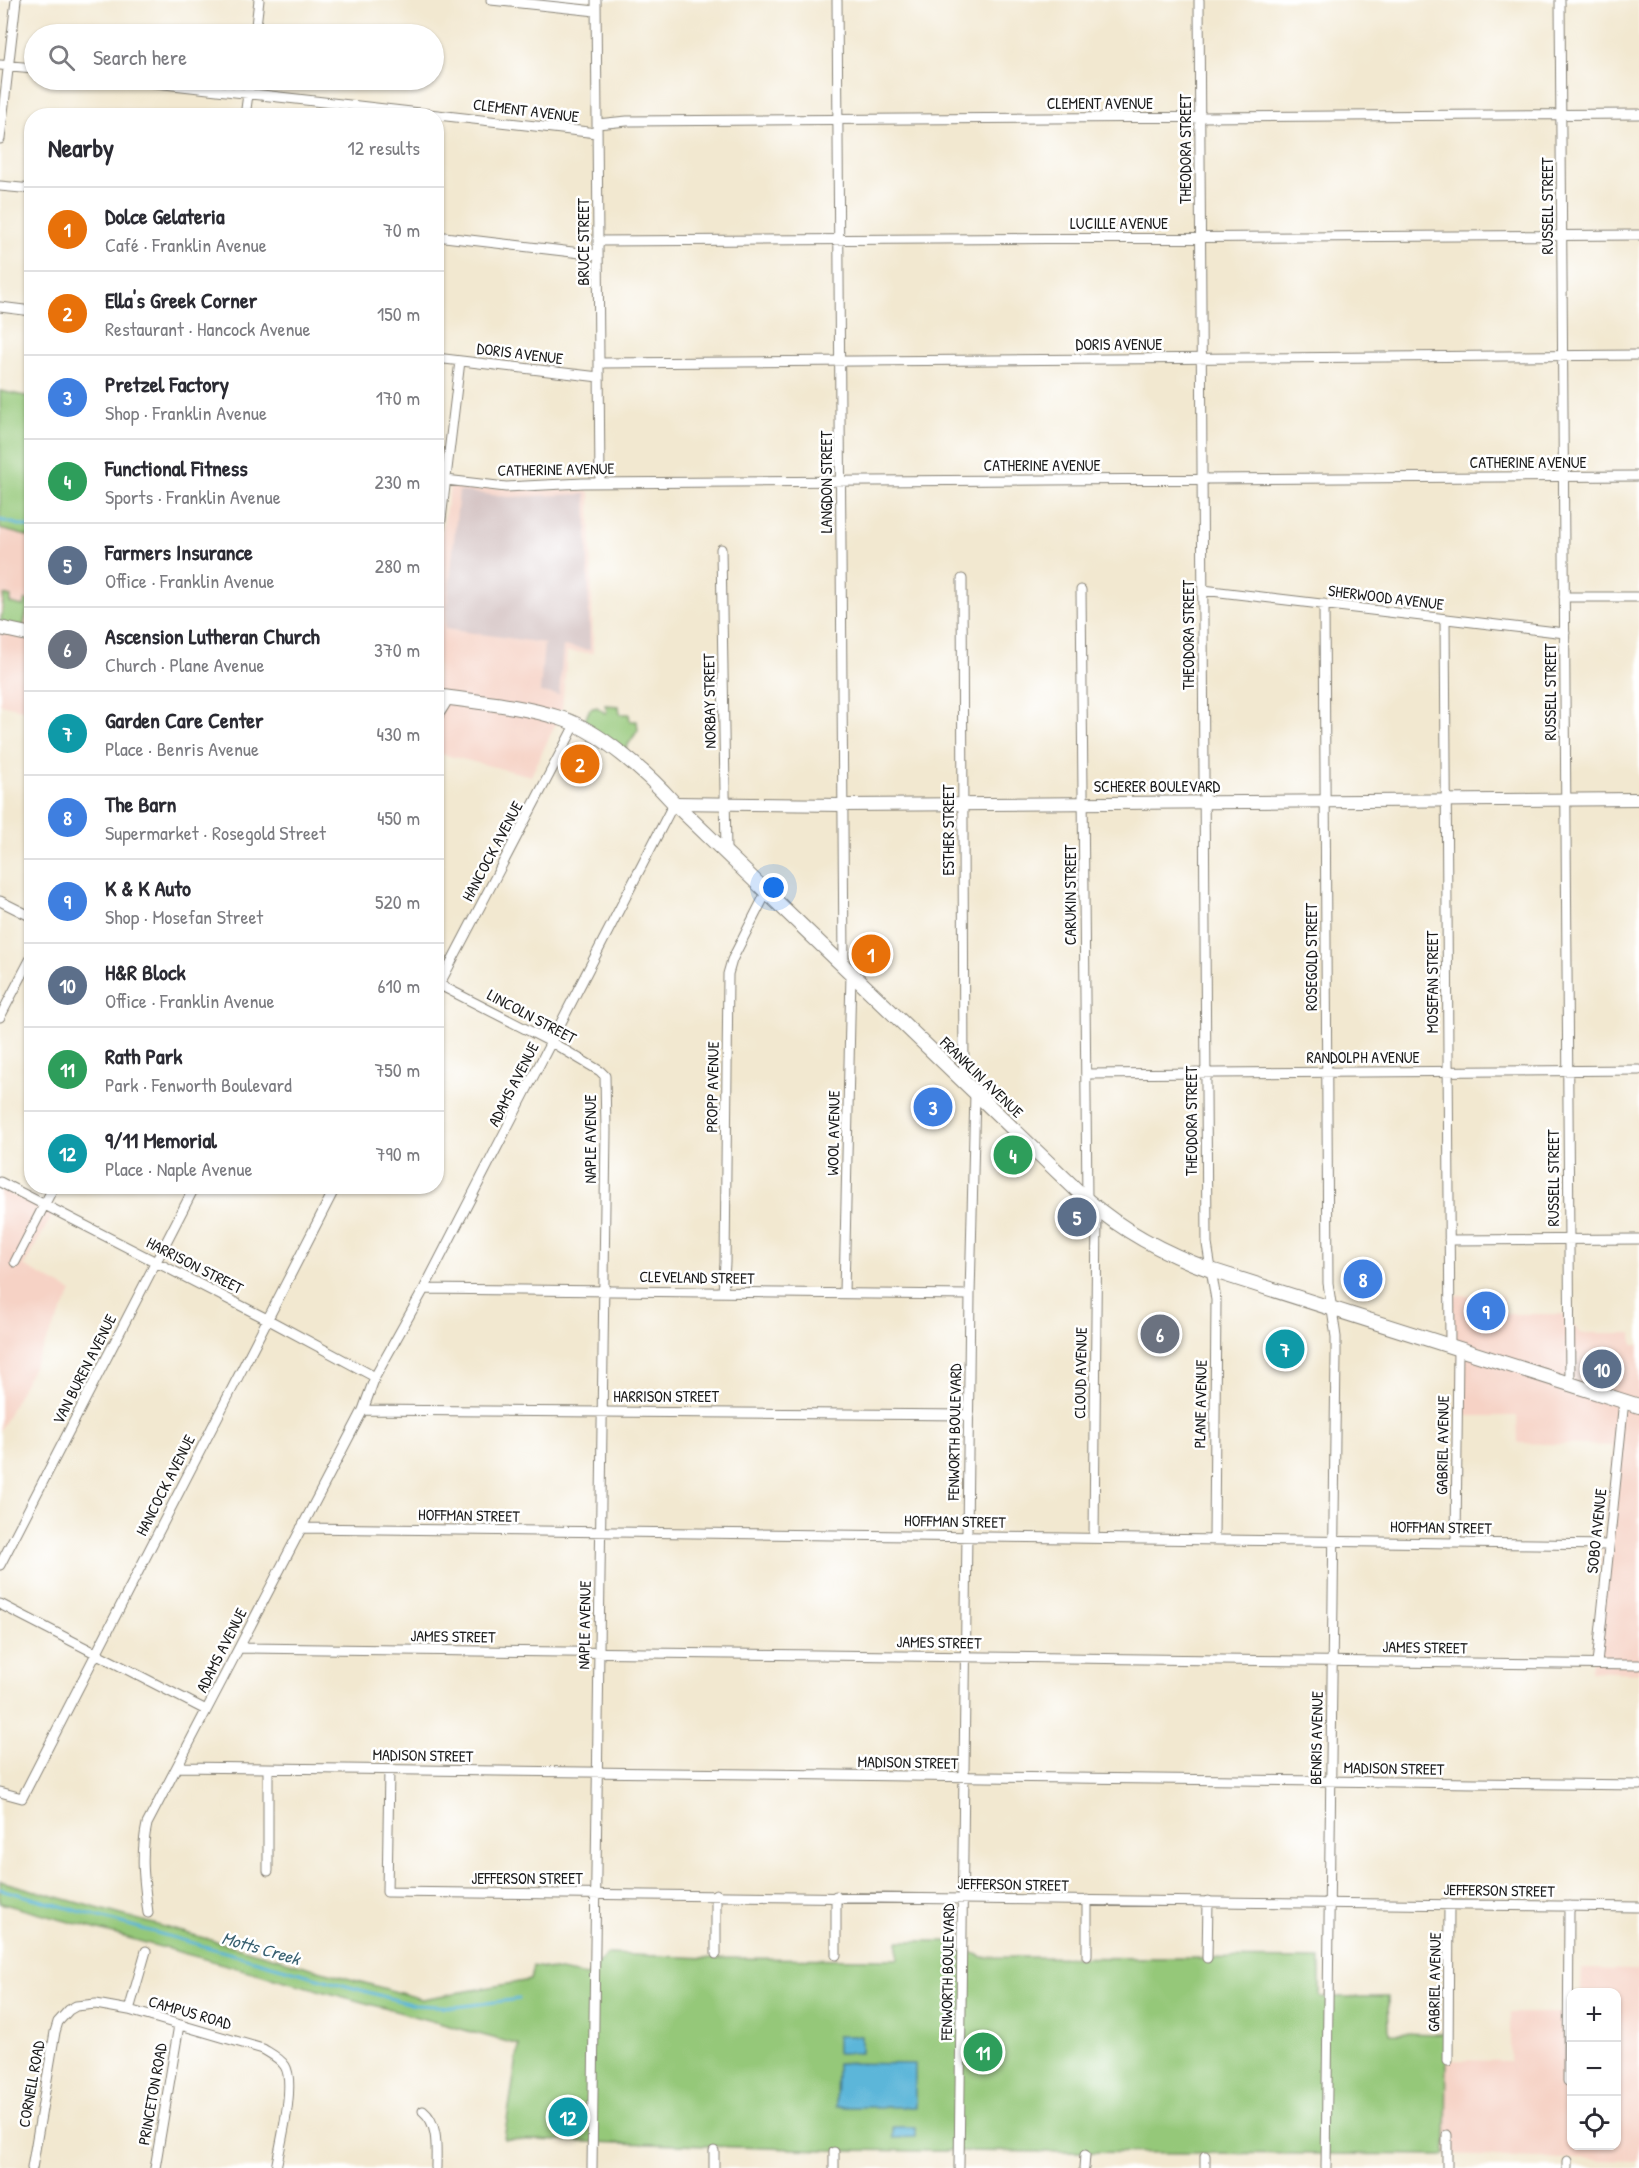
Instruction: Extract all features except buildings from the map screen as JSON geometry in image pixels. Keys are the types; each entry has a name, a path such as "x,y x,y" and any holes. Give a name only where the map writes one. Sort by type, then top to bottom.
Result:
{"main road":[{"path":"0,628 24,633"},
{"name":"FRANKLIN AVENUE","path":"444,697 495,704 562,718 622,754 655,782 1092,1204 1152,1246 1211,1270 1639,1406"}],"street":[{"path":"0,139 4,65 16,0"},
{"path":"256,24 259,0"},
{"path":"491,0 596,11"},
{"name":"BRUCE STREET","path":"596,0 600,483"},
{"name":"LANGDON STREET","path":"837,0 843,805 847,969"},
{"name":"THEODORA STREET","path":"1199,0 1207,1244 1211,1270"},
{"name":"RUSSELL STREET","path":"1560,0 1570,1383"},
{"path":"4,65 24,68"},
{"name":"CLEMENT AVENUE","path":"221,90 398,108"},
{"path":"246,108 248,90"},
{"name":"CLEMENT AVENUE","path":"444,113 597,128 627,121 1639,114"},
{"path":"0,186 24,188"},
{"name":"LUCILLE AVENUE","path":"598,241 1639,235"},
{"path":"444,237 598,255"},
{"path":"0,307 24,310"},
{"name":"DORIS AVENUE","path":"599,363 1639,355"},
{"name":"DORIS AVENUE","path":"444,359 599,377"},
{"path":"444,496 460,361"},
{"name":"CATHERINE AVENUE","path":"446,480 506,488 600,483 1639,476"},
{"name":"NORBAY STREET","path":"721,549 726,852"},
{"name":"ESTHER STREET","path":"962,579 964,1082"},
{"name":"CARUKIN STREET","path":"1082,590 1086,1074 1092,1204"},
{"name":"SHERWOOD AVENUE","path":"1203,590 1565,633"},
{"path":"1564,597 1639,597"},
{"name":"ROSEGOLD STREET","path":"1324,604 1328,1283 1332,1309"},
{"name":"MOSEFAN STREET","path":"1445,619 1449,1240 1454,1347"},
{"name":"HANCOCK AVENUE","path":"444,975 575,725"},
{"name":"SCHERER BOULEVARD","path":"675,803 843,805 1639,799"},
{"name":"ADAMS AVENUE","path":"148,1913 142,1862 142,1845 147,1824 363,1410 375,1377 424,1289 675,803"},
{"name":"PROPP AVENUE","path":"723,1292 728,974 732,960 767,891"},
{"path":"0,901 24,913"},
{"name":"WOOL AVENUE","path":"844,1293 847,969"},
{"path":"0,1017 24,971"},
{"name":"LINCOLN STREET","path":"444,989 550,1042 600,1071 605,1076 605,1082"},
{"name":"RANDOLPH AVENUE","path":"1086,1074 1639,1070"},
{"name":"NAPLE AVENUE","path":"592,2168 605,1082"},
{"name":"FENWORTH BOULEVARD","path":"959,2168 970,1295 975,1093"},
{"name":"HARRISON STREET","path":"0,1182 375,1377"},
{"path":"15,1262 50,1194"},
{"name":"VAN BUREN AVENUE","path":"0,1565 191,1194"},
{"name":"HANCOCK AVENUE","path":"0,1792 22,1798 332,1194"},
{"name":"CLOUD AVENUE","path":"1092,1204 1094,1537"},
{"path":"1449,1240 1639,1239"},
{"name":"PLANE AVENUE","path":"1211,1270 1216,1300 1214,1539"},
{"name":"CLEVELAND STREET","path":"424,1289 970,1295"},
{"name":"BENRIS AVENUE","path":"1326,2168 1336,1354 1332,1309"},
{"name":"GABRIEL AVENUE","path":"1454,1347 1456,1542"},
{"name":"SOBO AVENUE","path":"1597,1664 1624,1400"},
{"name":"HARRISON STREET","path":"363,1410 969,1415"},
{"name":"HOFFMAN STREET","path":"301,1528 1609,1545"},
{"path":"0,1604 207,1710"},
{"name":"JAMES STREET","path":"239,1648 1639,1665"},
{"name":"MADISON STREET","path":"178,1767 1639,1785"},
{"path":"268,1768 268,1871"},
{"name":"JEFFERSON STREET","path":"389,1770 387,1892 716,1894 1639,1907"},
{"path":"716,1894 716,1954"},
{"path":"836,1896 836,1955"},
{"path":"1087,1900 1087,1956"},
{"path":"1207,1958 1208,1901"},
{"name":"GABRIEL AVENUE","path":"1448,2061 1449,1904"},
{"path":"1568,2042 1569,1906"},
{"path":"129,2010 146,1951"},
{"name":"CAMPUS ROAD","path":"69,2010 85,2004 129,2010 263,2049 284,2064 289,2077 289,2089 276,2168"},
{"name":"CORNELL ROAD","path":"32,2168 55,2032 58,2022 69,2010"},
{"name":"PRINCETON ROAD","path":"155,2168 179,2025"},
{"path":"423,2111 430,2118 434,2130 436,2168"},
{"path":"1447,2135 1447,2168"},
{"path":"714,2151 714,2168"},
{"path":"834,2152 834,2168"},
{"path":"1084,2155 1084,2168"},
{"path":"1205,2156 1205,2168"}],"shaded area":[{"path":"450,486 590,491 593,653 567,652 562,710 531,776 444,755 444,520"},
{"path":"459,491 509,497 586,494 590,650 563,646 559,695 540,692 544,643 445,629"},
{"path":"0,529 24,535 24,709 0,704"},
{"path":"0,1189 53,1214 24,1266 72,1292 0,1430"},
{"path":"1448,1295 1503,1296 1504,1314 1564,1314 1580,1333 1632,1333 1633,1345 1639,1345 1639,1673 1591,1671 1614,1446 1518,1443 1517,1416 1458,1416 1459,1351 1449,1347"},
{"path":"1582,1969 1639,1970 1639,2161 1446,2155 1447,2060 1510,2061 1510,2013 1567,2013 1567,2150 1621,2150 1621,1988 1581,1988"}],"green space":[{"path":"0,391 24,396 24,535 0,529"},
{"path":"4,595 11,597 10,603 23,606 24,603 22,633 0,628"},
{"path":"605,705 619,706 620,714 629,714 630,721 637,721 638,730 622,754 581,728 590,709 597,707 605,713 607,711"},
{"path":"0,1881 422,1999 530,1980 533,1966 587,1976 608,1954 707,1958 898,1959 898,1941 946,1941 982,1957 1320,1959 1320,1997 1388,1997 1389,2033 1447,2034 1446,2155 826,2150 504,2139 519,2045 0,1903"}],"water":[{"path":"837,2036 861,2036 861,2053 837,2053"},
{"path":"837,2063 915,2064 915,2107 836,2107"},
{"path":"893,2127 915,2127 915,2137 893,2138"}],"waterway":[{"path":"0,520 24,526"},
{"name":"Motts Creek","path":"0,1889 414,2005 455,2007 519,1999"}],"place":[{"name":"Ella's Greek Corner","path":"580,764"},
{"name":"Dolce Gelateria","path":"871,954"},
{"name":"Pretzel Factory","path":"933,1107"},
{"name":"Functional Fitness","path":"1013,1155"},
{"name":"Farmers Insurance","path":"1077,1217"},
{"name":"The Barn","path":"1363,1279"},
{"name":"K & K Auto","path":"1486,1311"},
{"name":"Ascension Lutheran Church","path":"1160,1334"},
{"name":"Garden Care Center","path":"1285,1349"},
{"name":"H&R Block","path":"1602,1369"},
{"name":"Rath Park","path":"983,2052"},
{"name":"9/11 Memorial","path":"568,2117"}]}
